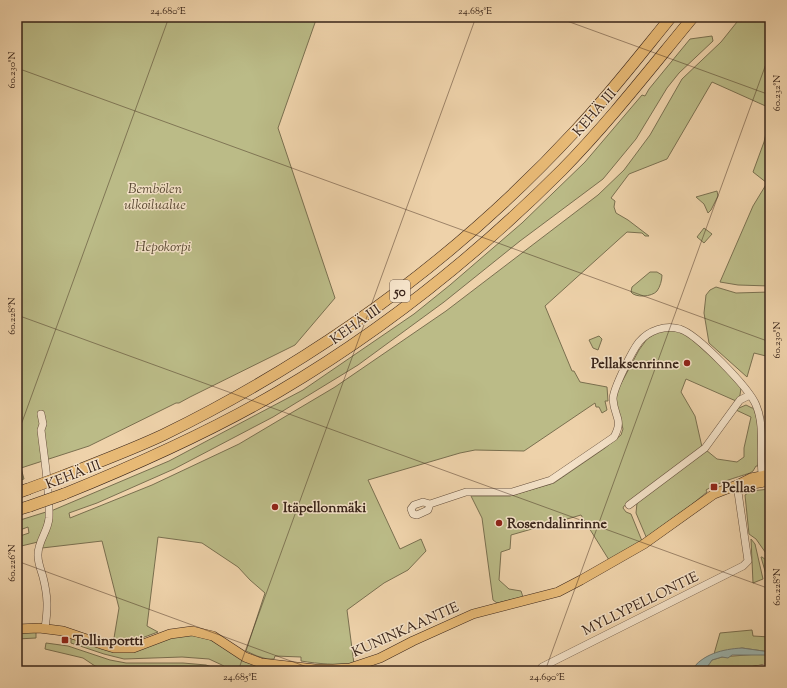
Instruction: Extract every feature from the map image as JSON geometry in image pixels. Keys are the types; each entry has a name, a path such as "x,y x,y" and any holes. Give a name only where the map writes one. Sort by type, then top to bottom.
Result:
{"highway":[{"name":"KEHÄ III","path":"17,493 161,436 243,393 339,334 398,292 482,223 558,150 600,103 671,17"},
{"name":"KEHÄ III","path":"17,510 64,494 122,471 185,442 278,392 346,349 411,302 463,261 510,220 564,168 614,113 693,17"}],"main road":[{"name":"KUNINKAANTIE","path":"17,629 45,628 63,631 114,648 133,648 170,634 192,631 213,636 245,657 261,663 315,669 350,668 380,658 413,641 473,614 558,592 644,544 714,494 738,485 766,478"}],"street":[{"path":"430,504 466,492 512,492 551,480 614,437 619,429 619,424 614,406 614,391 639,342 646,335 656,330 668,327 680,329 687,333 720,362 744,386 750,395 756,405 759,417 766,478"},
{"path":"629,505 705,448 740,400 750,395"},
{"path":"41,414 43,424 41,430 48,491 49,518 46,531 40,543 38,557 48,606 45,628"},
{"name":"MYLLYPELLONTIE","path":"542,667 743,566 748,560 738,485"},
{"path":"747,671 770,667"}],"green space":[{"name":"Hepokorpi","path":"17,17 317,17 278,128 335,298 295,345 89,446 21,468 24,479 17,481"},
{"path":"741,17 770,17 770,108 712,82 667,159 629,174 611,198 615,201 614,207 616,213 649,236 645,236 642,233 627,232 545,306 572,371 574,371 580,382 607,387 608,401 605,401 607,410 602,413 599,407 596,407 595,403 524,451 475,450 368,480 400,549 421,539 426,551 408,570 384,583 347,610 354,664 321,664 301,661 301,657 275,656 274,659 267,659 246,651 265,593 238,567 202,543 158,537 147,626 158,632 131,642 113,644 119,608 102,541 42,548 51,511 169,461 303,390 414,314 522,223 585,162 642,95 645,96 690,39 712,36 713,41 679,73 667,88 636,139 603,179 520,241 444,302 358,365 273,417 174,469 97,503 69,513 70,518 152,485 239,444 335,387 446,311 598,195 624,170 650,135 682,79 721,42"},
{"path":"770,115 770,286 738,285 720,282 753,206 767,183 753,172 764,142"},
{"path":"717,191 718,196 708,213 704,204 696,197"},
{"path":"704,228 712,234 704,243 697,237"},
{"path":"650,272 657,272 662,275 661,283 657,291 648,296 633,294 631,292 632,287"},
{"path":"716,287 736,293 770,292 770,357 754,353 747,377 709,343 704,313 706,295 710,290"},
{"path":"666,330 677,331 688,336 718,363 741,388 740,395 736,401 686,379 681,392 695,416 702,447 624,506 623,508 626,512 631,514 642,541 609,560 581,515 511,535 510,549 501,552 499,580 509,589 521,591 523,597 497,603 493,600 482,518 471,496 510,496 554,483 605,448 621,435 623,429 616,402 617,391 639,350 647,339 656,333"},
{"path":"599,336 602,339 598,350 593,348 589,340"},
{"path":"746,405 754,408 758,424 758,466 756,466 750,473 722,482 706,490 707,492 647,539 636,513 637,503 706,450 717,459 737,462 744,457 744,448 751,417 736,410 737,408"},
{"path":"770,489 770,559 756,539 749,534 745,495 751,491"},
{"path":"46,512 44,527 38,542 17,547 17,537 29,533 28,527 17,531 17,521"},
{"path":"751,539 755,544 763,579 753,583"},
{"path":"761,557 770,563 770,577 767,578"},
{"path":"752,630 753,636 770,637 770,652 742,648 714,654 720,633"},
{"path":"17,632 36,632 36,638 17,639"},
{"path":"191,635 208,639 292,671 232,671 209,659 182,657 124,659 71,643 71,638 107,649 175,636"},
{"path":"46,643 68,646 110,660 126,663 183,663 206,665 223,671 113,671 95,666 83,658 45,649"},
{"path":"770,653 770,665 763,665 737,671 702,671 712,660 722,657"}],"water":[{"path":"742,648 770,652 770,655 732,655 728,658 722,657 712,660 704,670 691,671 701,660 720,651"}],"place":[{"name":"Pellaksenrinne","path":"687,363"},
{"name":"Pellas","path":"714,487"},
{"name":"Itäpellonmäki","path":"275,507"},
{"name":"Rosendalinrinne","path":"499,523"},
{"name":"Tollinportti","path":"65,640"}],"park label":[{"name":"Bembölen ulkoilualue","path":"155,196"}]}
